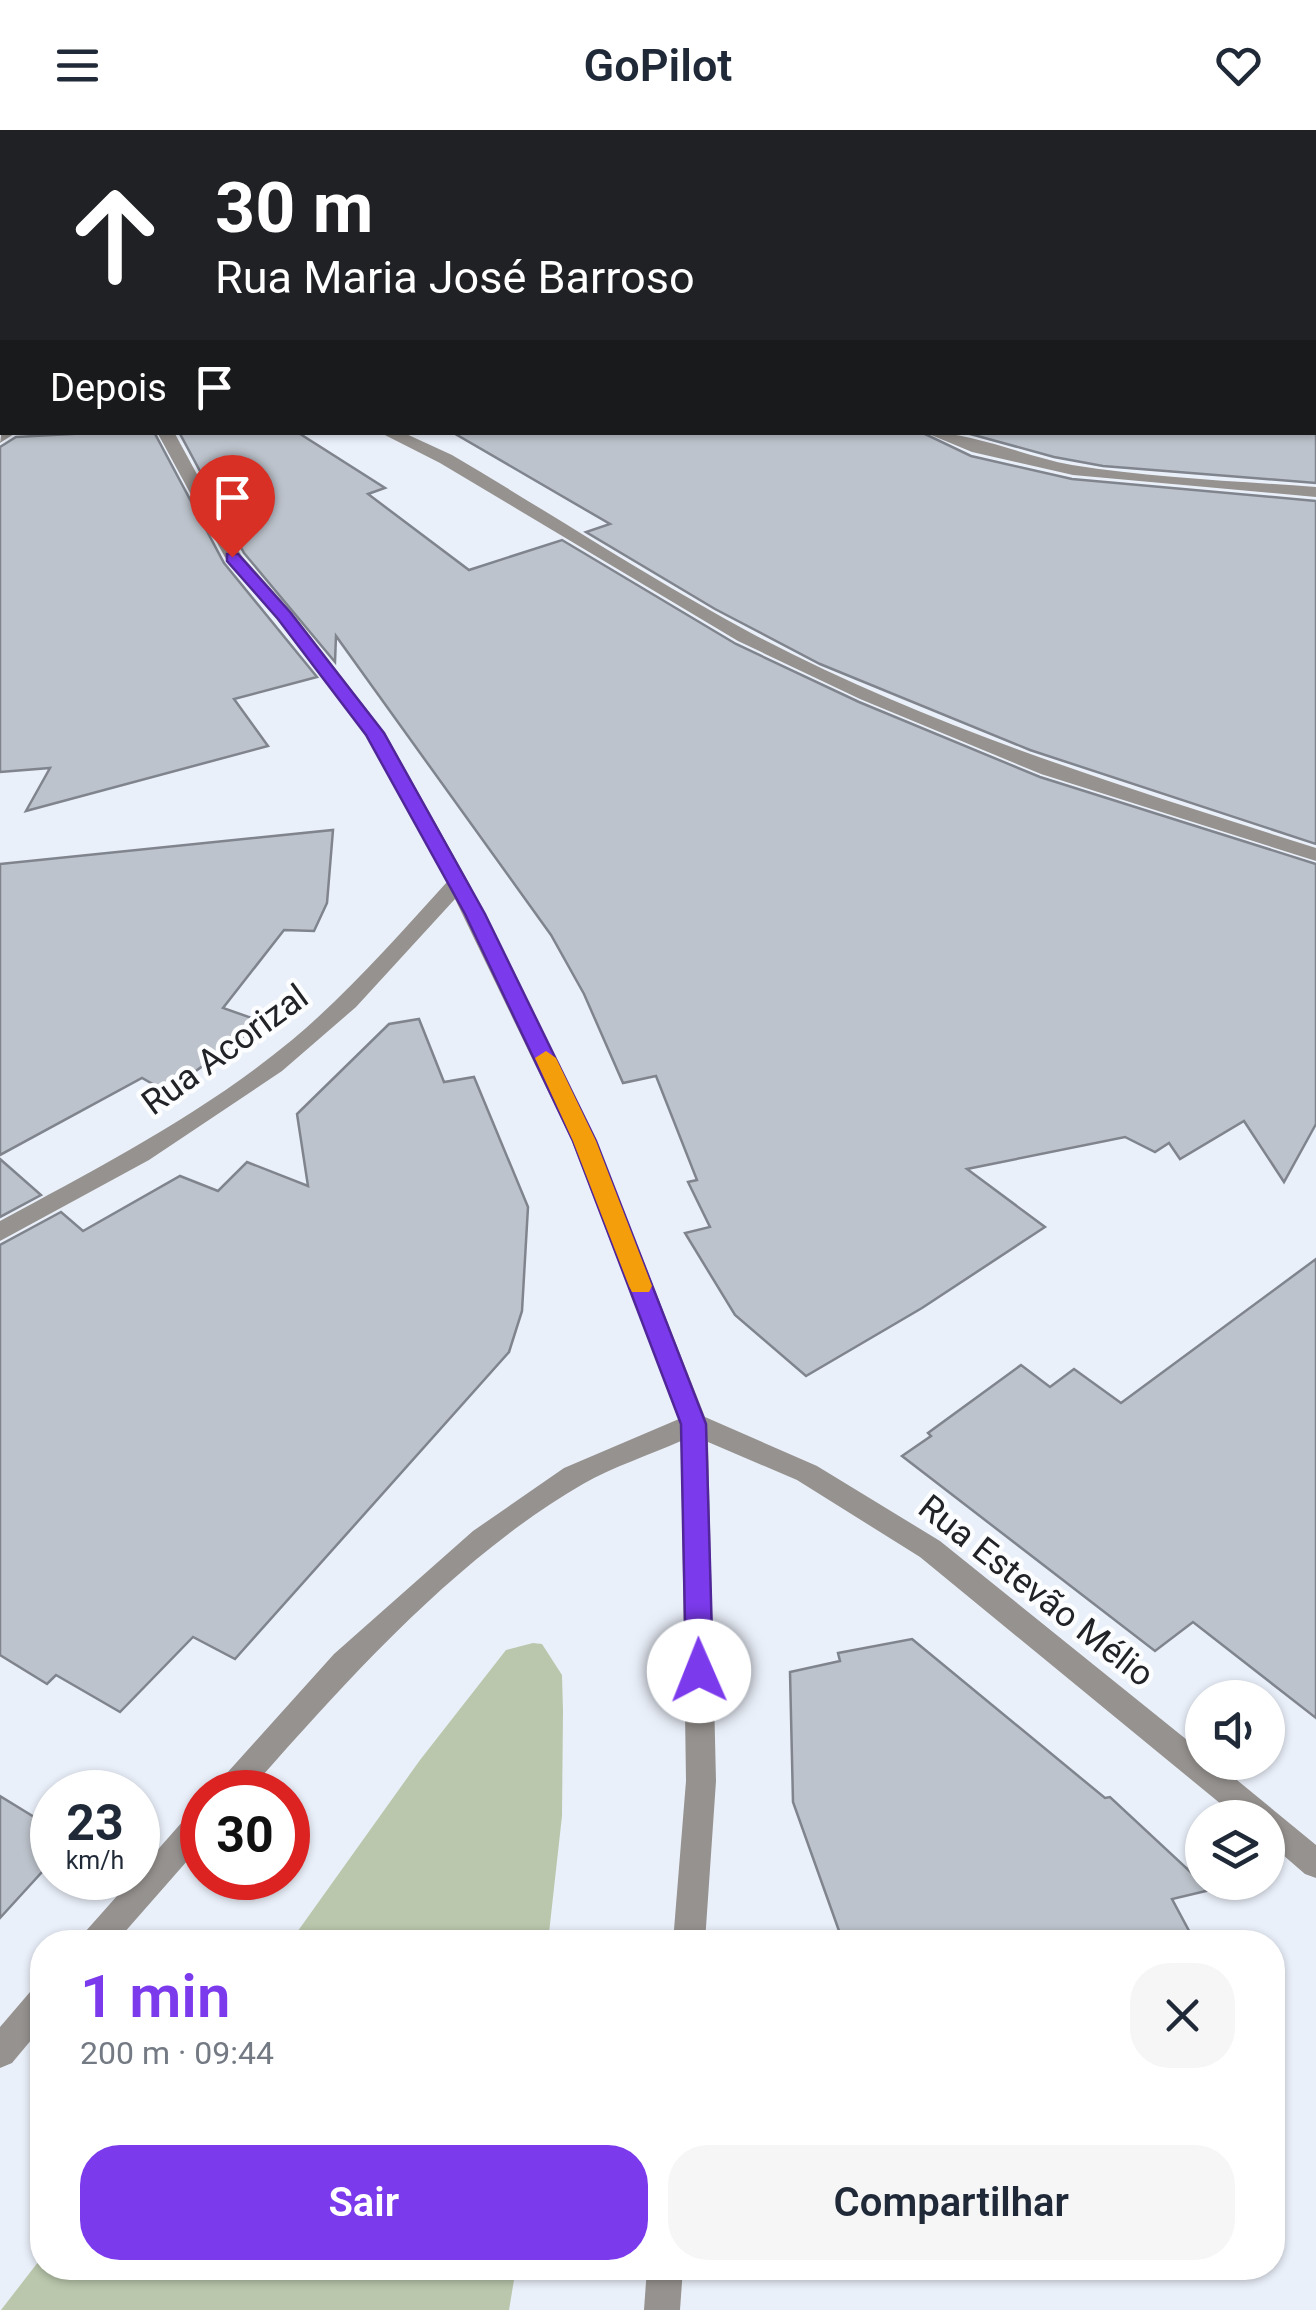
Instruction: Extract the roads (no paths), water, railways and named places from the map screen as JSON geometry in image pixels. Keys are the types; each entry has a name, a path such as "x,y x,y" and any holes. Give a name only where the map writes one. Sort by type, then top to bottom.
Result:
{"street":[{"path":"168,435 232,557 284,615 375,733 458,882 584,1141 694,1424 701,1781 690,1930"},
{"path":"394,435 446,459 745,637 867,695 1048,770 1316,855"},
{"path":"941,435 1010,457 1137,477 1316,492"},
{"name":"Rua Acorizal","path":"0,1232 134,1158 274,1066 360,991 458,882"},
{"path":"249,1770 344,1663 483,1539 574,1476 694,1424"},
{"name":"Rua Estevão Mélio","path":"694,1424 806,1474 930,1549 1238,1800"},
{"path":"1285,1838 1316,1864"},
{"path":"107,1930 180,1847"},
{"path":"0,2052 30,2017"},
{"path":"662,2310 664,2280"}]}
